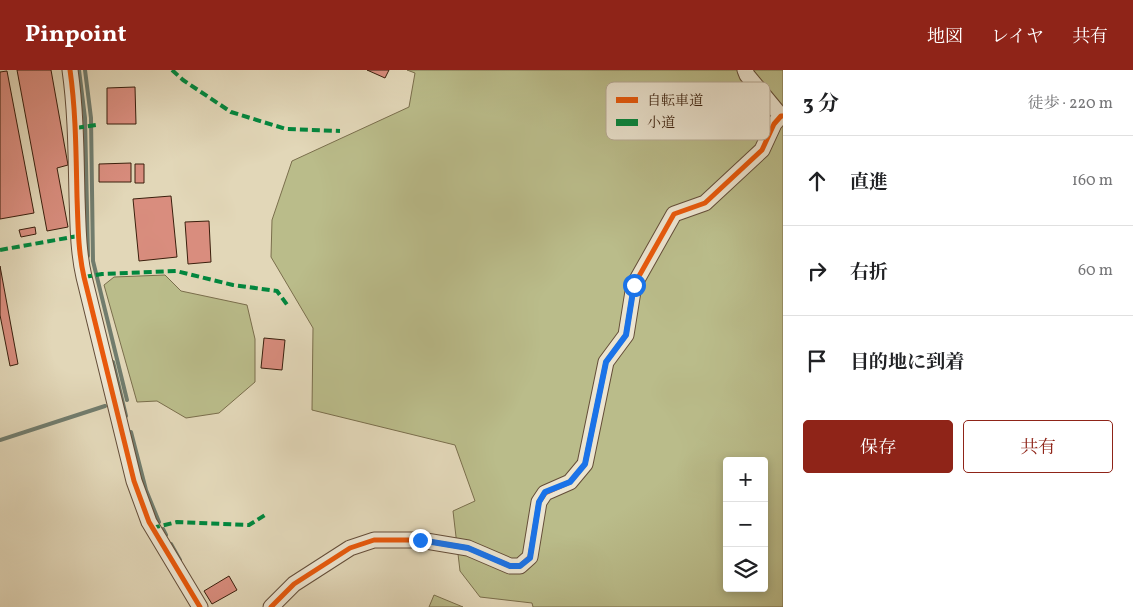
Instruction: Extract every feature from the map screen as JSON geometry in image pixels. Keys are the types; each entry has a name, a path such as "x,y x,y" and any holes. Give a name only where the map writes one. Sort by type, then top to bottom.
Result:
{"street":[{"path":"70,70 76,128 80,262 134,481 149,522 200,607"},
{"path":"745,70 753,82"},
{"path":"770,102 782,116 774,124 770,133"},
{"path":"271,607 294,584 350,548 374,540 420,540 468,548 510,566 520,566 530,558 539,502 545,492 570,482 585,464 606,362 626,335 634,285 674,214 705,203 762,150 767,140"}],"green space":[{"path":"407,70 783,70 783,607 533,607 532,603 480,597 460,571 453,511 475,501 455,445 312,410 313,328 271,257 272,220 292,161 409,107 415,73"},
{"path":"165,275 181,291 247,305 255,339 255,382 219,413 186,418 157,401 137,402 104,285 114,277"},
{"path":"434,595 463,607 429,607"}],"building":[{"path":"17,70 51,70 68,165 57,168 68,227 47,231"},
{"path":"367,70 389,70 385,78"},
{"path":"7,71 34,213 0,219 0,72"},
{"path":"135,87 136,124 107,124 107,88"},
{"path":"131,163 131,182 99,182 99,164"},
{"path":"135,164 144,164 144,183 135,183"},
{"path":"171,196 177,257 139,261 133,199"},
{"path":"209,221 211,262 188,264 185,222"},
{"path":"35,227 36,234 21,237 19,230"},
{"path":"0,266 18,364 10,366 0,315"},
{"path":"264,338 285,340 282,370 261,368"},
{"path":"229,576 237,590 212,604 204,591"}],"waterway":[{"path":"79,70 85,118 88,256"},
{"path":"85,70 91,118 93,261 127,400"},
{"path":"113,362 126,416"},
{"path":"0,440 105,406"},
{"path":"131,432 146,490 159,522"},
{"path":"163,529 166,535"},
{"path":"171,544 180,560"}],"marked path":[{"path":"172,70 183,80 231,112 286,129 340,131"},
{"path":"76,128 96,125"},
{"path":"0,250 78,236"},
{"path":"84,277 102,274 176,271 233,285 277,291 288,306"},
{"path":"152,528 177,522 249,525 265,515"}],"cycle path":[{"path":"70,70 75,118 79,237 84,277 134,481 149,522 200,607"},
{"path":"770,133 774,124 783,116"},
{"path":"271,607 294,584 350,548 374,540 420,540 468,548 510,566 520,566 530,557 539,502 545,493 570,482 585,464 606,362 626,335 634,285 674,214 705,203 762,150 767,140"}],"route":[{"path":"420,540 468,548 510,566 520,566 530,558 539,502 545,492 570,482 585,464 606,362 626,335 634,285"}]}
